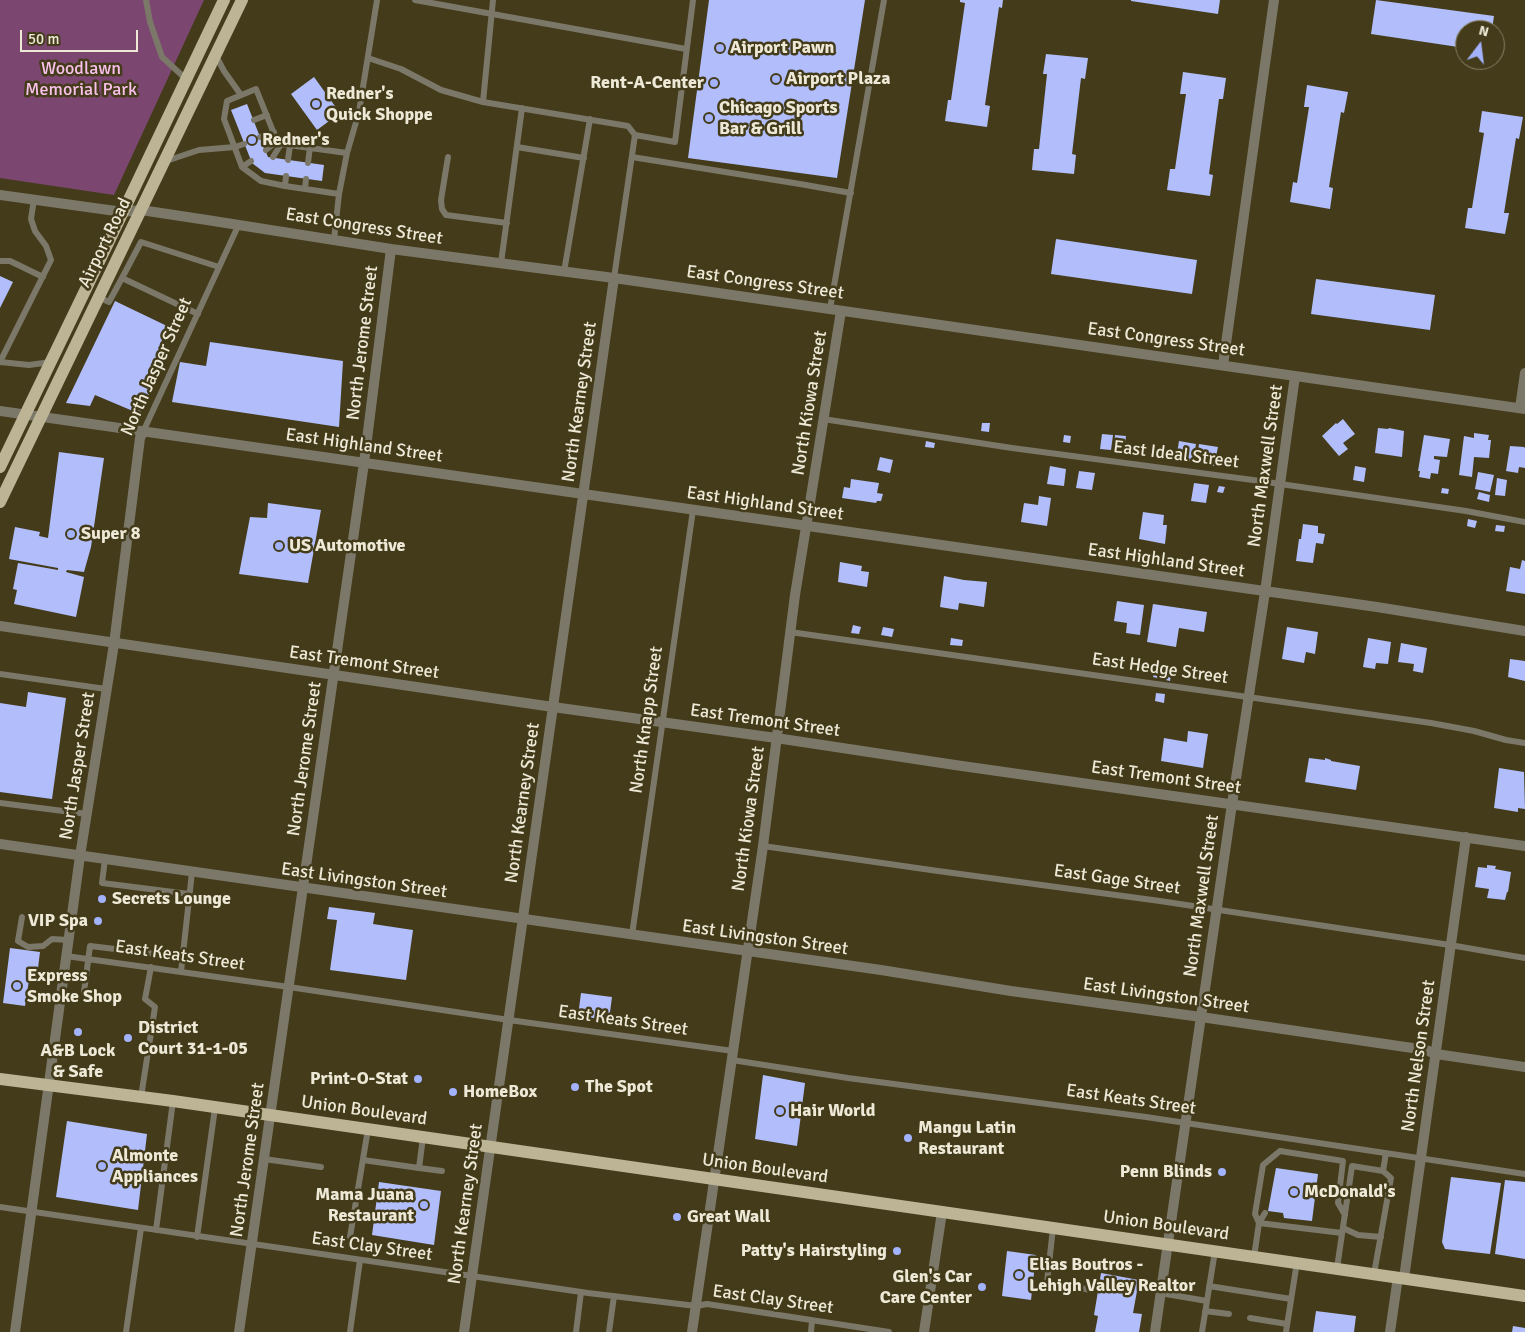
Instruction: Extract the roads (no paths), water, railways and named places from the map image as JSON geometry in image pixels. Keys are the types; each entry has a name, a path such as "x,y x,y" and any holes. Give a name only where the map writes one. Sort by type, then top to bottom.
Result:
{"main road":[{"name":"Airport Road","path":"0,467 224,0"},
{"name":"Airport Road","path":"0,502 98,298 127,254 141,210 242,0"},
{"name":"Union Boulevard","path":"0,1079 173,1101 1525,1296"}],"street":[{"path":"1223,365 1274,0"},
{"name":"East Congress Street","path":"0,195 123,212 141,210 391,249 841,310 1522,409"},
{"name":"North Jerome Street","path":"239,1332 364,463 391,249"},
{"name":"North Kearney Street","path":"464,1332 614,278"},
{"name":"North Kiowa Street","path":"692,1332 763,846 790,632 841,310"},
{"path":"1522,409 1525,373"},
{"name":"North Maxwell Street","path":"1155,1332 1265,592 1295,376"},
{"name":"East Highland Street","path":"0,411 1377,607 1525,631"},
{"name":"North Jasper Street","path":"15,1332 68,940 114,644 140,438 143,432"},
{"name":"East Tremont Street","path":"0,626 333,676 776,738 955,766 1525,846"},
{"name":"North Nelson Street","path":"1390,1332 1421,1159 1466,838"},
{"name":"East Livingston Street","path":"0,844 1011,991 1201,1016 1525,1067"},
{"path":"924,1332 942,1212"}],"lane":[{"path":"146,0 150,22 162,58 186,79"},
{"path":"334,240 339,194 347,153 359,112 377,0"},
{"path":"415,0 686,49"},
{"path":"483,102 490,14 493,0"},
{"path":"368,58 401,69 441,90 483,102 628,126 635,135 676,142 693,0"},
{"path":"830,309 884,0"},
{"path":"216,56 241,95"},
{"path":"273,157 279,142 256,89 227,101 224,119 242,167 261,180 284,186 339,194"},
{"path":"501,264 522,108"},
{"path":"254,120 266,115"},
{"path":"564,272 590,120"},
{"path":"229,131 238,127"},
{"path":"260,137 274,132"},
{"path":"614,278 635,135"},
{"path":"266,150 279,142 347,153"},
{"path":"165,161 199,150 235,147 244,144"},
{"path":"288,160 290,145"},
{"path":"308,163 310,147"},
{"path":"517,147 584,158"},
{"path":"448,157 442,200 442,209 446,215 507,223"},
{"path":"632,157 851,194"},
{"path":"242,167 251,161"},
{"path":"261,180 266,173"},
{"path":"284,186 286,176"},
{"path":"305,189 306,179"},
{"path":"34,199 31,219 35,231 46,246 51,260 0,362 29,365 51,362"},
{"name":"North Jasper Street","path":"143,432 239,224"},
{"path":"98,298 109,302 122,278 127,254 141,242 219,267"},
{"path":"0,261 10,261 43,277"},
{"path":"122,278 198,314"},
{"name":"East Ideal Street","path":"824,419 1012,448 1253,480 1525,522"},
{"name":"North Knapp Street","path":"632,935 693,510"},
{"name":"East Hedge Street","path":"790,632 1431,723 1525,743"},
{"path":"0,674 106,689"},
{"path":"0,803 87,814"},
{"name":"East Gage Street","path":"763,846 1160,901 1525,958"},
{"path":"105,859 102,883 190,894"},
{"path":"181,972 192,872"},
{"path":"22,917 18,941 28,946 43,946 52,939 68,940"},
{"path":"84,992 90,946 182,957"},
{"name":"East Keats Street","path":"66,956 289,986 733,1055 848,1078 1012,1098 1525,1174"},
{"path":"141,1097 155,1007 145,999 151,967"},
{"path":"156,1230 173,1101"},
{"path":"198,1236 215,1108"},
{"path":"350,1237 368,1129"},
{"path":"419,1168 423,1137"},
{"path":"1259,1223 1255,1214 1262,1164 1273,1160 1280,1152 1343,1161 1338,1204 1345,1215"},
{"path":"1383,1171 1386,1154"},
{"path":"264,1159 321,1167"},
{"path":"363,1160 442,1171"},
{"path":"1337,1268 1352,1166 1383,1171 1391,1178 1374,1274"},
{"name":"East Clay Street","path":"0,1207 581,1292 696,1306 707,1304 889,1332"},
{"path":"1254,1256 1259,1223 1265,1213"},
{"path":"1259,1223 1342,1230 1358,1235 1381,1237"},
{"path":"126,1332 141,1228"},
{"path":"1053,1228 1047,1282 1091,1290"},
{"path":"1202,1332 1215,1251"},
{"path":"350,1332 360,1260"},
{"path":"1286,1332 1297,1262"},
{"path":"1209,1286 1291,1299"},
{"path":"576,1332 581,1292"},
{"path":"1160,1293 1207,1301"},
{"path":"609,1332 614,1296"},
{"path":"1205,1311 1229,1314"},
{"path":"1250,1318 1287,1324"},
{"path":"811,1332 812,1321"}],"place":[{"name":"Airport Pawn","path":"720,48"},
{"name":"Airport Plaza","path":"776,79"},
{"name":"Rent-A-Center","path":"714,83"},
{"name":"Redner's Quick Shoppe","path":"316,104"},
{"name":"Chicago Sports Bar & Grill","path":"709,118"},
{"name":"Redner's","path":"252,140"},
{"name":"Super 8","path":"71,534"},
{"name":"US Automotive","path":"279,546"},
{"name":"Secrets Lounge","path":"102,899"},
{"name":"VIP Spa","path":"98,921"},
{"name":"Express Smoke Shop","path":"17,986"},
{"name":"A&B Lock & Safe","path":"78,1032"},
{"name":"District Court 31-1-05","path":"128,1038"},
{"name":"Print-O-Stat","path":"418,1079"},
{"name":"The Spot","path":"575,1087"},
{"name":"HomeBox","path":"453,1092"},
{"name":"Hair World","path":"780,1111"},
{"name":"Mangu Latin Restaurant","path":"908,1138"},
{"name":"Almonte Appliances","path":"102,1166"},
{"name":"Penn Blinds","path":"1222,1172"},
{"name":"McDonald's","path":"1294,1192"},
{"name":"Mama Juana Restaurant","path":"424,1205"},
{"name":"Great Wall","path":"677,1217"},
{"name":"Patty's Hairstyling","path":"897,1251"},
{"name":"Elias Boutros - Lehigh Valley Realtor","path":"1019,1275"},
{"name":"Glen's Car Care Center","path":"982,1287"}],"park label":[{"name":"Woodlawn Memorial Park","path":"81,79"}]}
